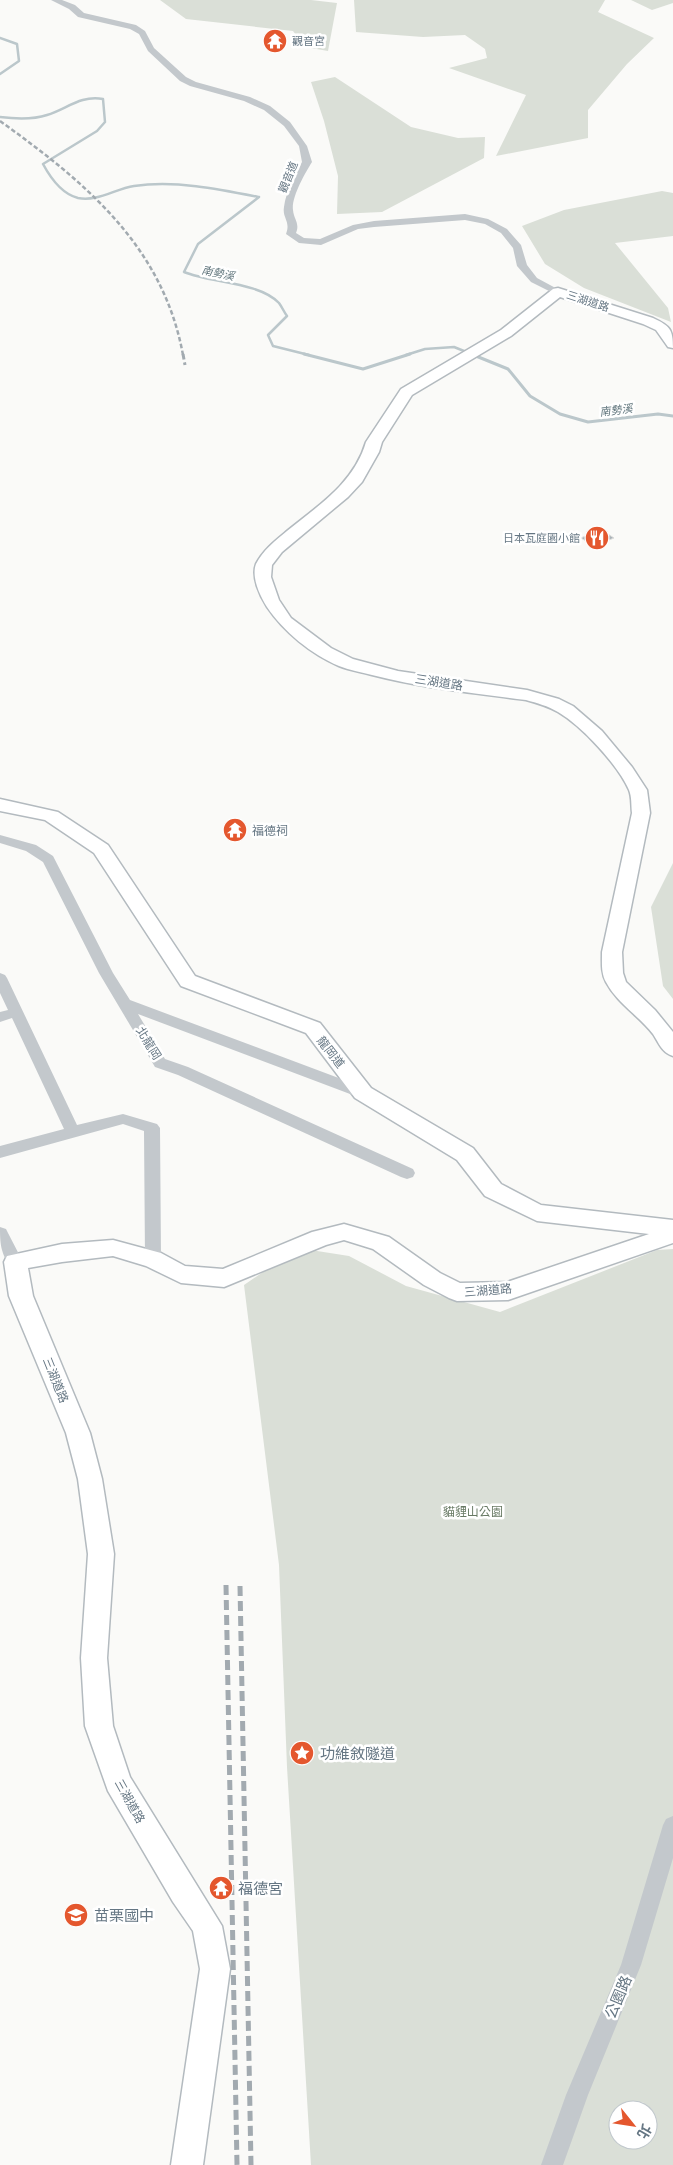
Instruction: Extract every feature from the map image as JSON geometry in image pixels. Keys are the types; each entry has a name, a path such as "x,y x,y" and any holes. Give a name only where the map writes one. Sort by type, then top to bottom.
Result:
{"street":[{"name":"觀音道","path":"55,0 72,7 81,15 134,27 142,33 151,49 183,79 193,84 247,99 267,108 287,124 303,146 307,162 296,180 288,209 294,226 291,234 302,241 321,242 356,227 374,224 465,217 488,222 504,231 518,247 522,266 534,280 558,292"},
{"name":"三湖道路","path":"673,344 662,328 648,321 558,292 506,333 406,392 374,442 372,452 357,475 342,494 276,549 264,565 263,577 271,600 284,621 325,652 347,662 397,676 527,695 548,701 567,710 583,723 629,775 639,792 641,813 612,952 610,970 620,990 646,1012 673,1049"},
{"name":"龍岡道","path":"0,805 51,816 101,849 188,981 313,1028 363,1093 465,1154 492,1190 537,1214 673,1228"},
{"name":"北龍岡","path":"0,839 31,848 48,859 106,973 160,1063 191,1074 407,1173"},
{"path":"0,978 72,1132"},
{"path":"125,1004 363,1093"},
{"path":"0,1017 16,1012"},
{"path":"0,1152 123,1119 152,1128 152,1259"},
{"name":"三湖道路","path":"186,2165 215,1969 207,1926 183,1892 118,1782 98,1726 94,1658 100,1554 90,1479 78,1433 22,1296 15,1262 62,1253 113,1248 152,1259 181,1274 224,1278 320,1238 344,1232 381,1243 432,1280 457,1292 508,1291 673,1234"},
{"path":"0,1233 15,1262"},
{"name":"公園路","path":"552,2165 577,2095 631,1965 673,1825"}],"green space":[{"path":"160,0 311,0 337,3 328,51 305,47 293,31 186,19"},
{"path":"354,0 605,0 598,12 654,38 627,64 588,110 588,138 496,156 526,95 449,68 487,58 485,49 465,35 423,37 356,32"},
{"path":"631,0 673,0 673,3 652,10"},
{"path":"335,77 411,127 458,138 485,137 484,158 382,212 337,214 338,176 324,121 311,82"},
{"path":"662,191 673,193 673,236 615,243 668,308 671,322 584,288 545,264 522,226 564,210"},
{"path":"673,863 673,999 663,986 651,907"},
{"name":"貓貍山公園","path":"298,1248 349,1256 406,1286 500,1312 657,1250 673,1249 673,2165 311,2165 287,1767 279,1565 244,1285"}],"building":[{"name":"日本瓦庭園小館","path":"600,529 614,538 594,546 581,538"}],"waterway":[{"name":"南勢溪","path":"0,38 17,44 19,61 0,74"},
{"name":"南勢溪","path":"0,117 36,118 87,99 103,99 105,122 97,131 43,164 62,189 78,198 99,197 134,186 150,184 213,188 259,197 198,244 184,272 247,287 270,296 279,303 287,316 268,335 273,346 309,355"},
{"name":"南勢溪","path":"406,355 425,349 454,347 474,355"},
{"name":"南勢溪","path":"304,354 363,369 410,354"},
{"name":"南勢溪","path":"471,354 508,369 530,396 560,414 588,422 658,414 673,416"}],"railway":[{"path":"0,121 62,168 90,193 116,220 139,249 158,281 173,316 183,355"},
{"path":"183,354 185,365"},
{"path":"226,1585 237,2165"},
{"path":"240,1586 251,2165"}],"place":[{"name":"觀音宮","path":"275,41"},
{"name":"日本瓦庭園小館","path":"597,538"},
{"name":"福德祠","path":"235,830"},
{"name":"功維敘隧道","path":"302,1753"},
{"name":"福德宮","path":"221,1888"},
{"name":"苗栗國中","path":"76,1915"}]}
